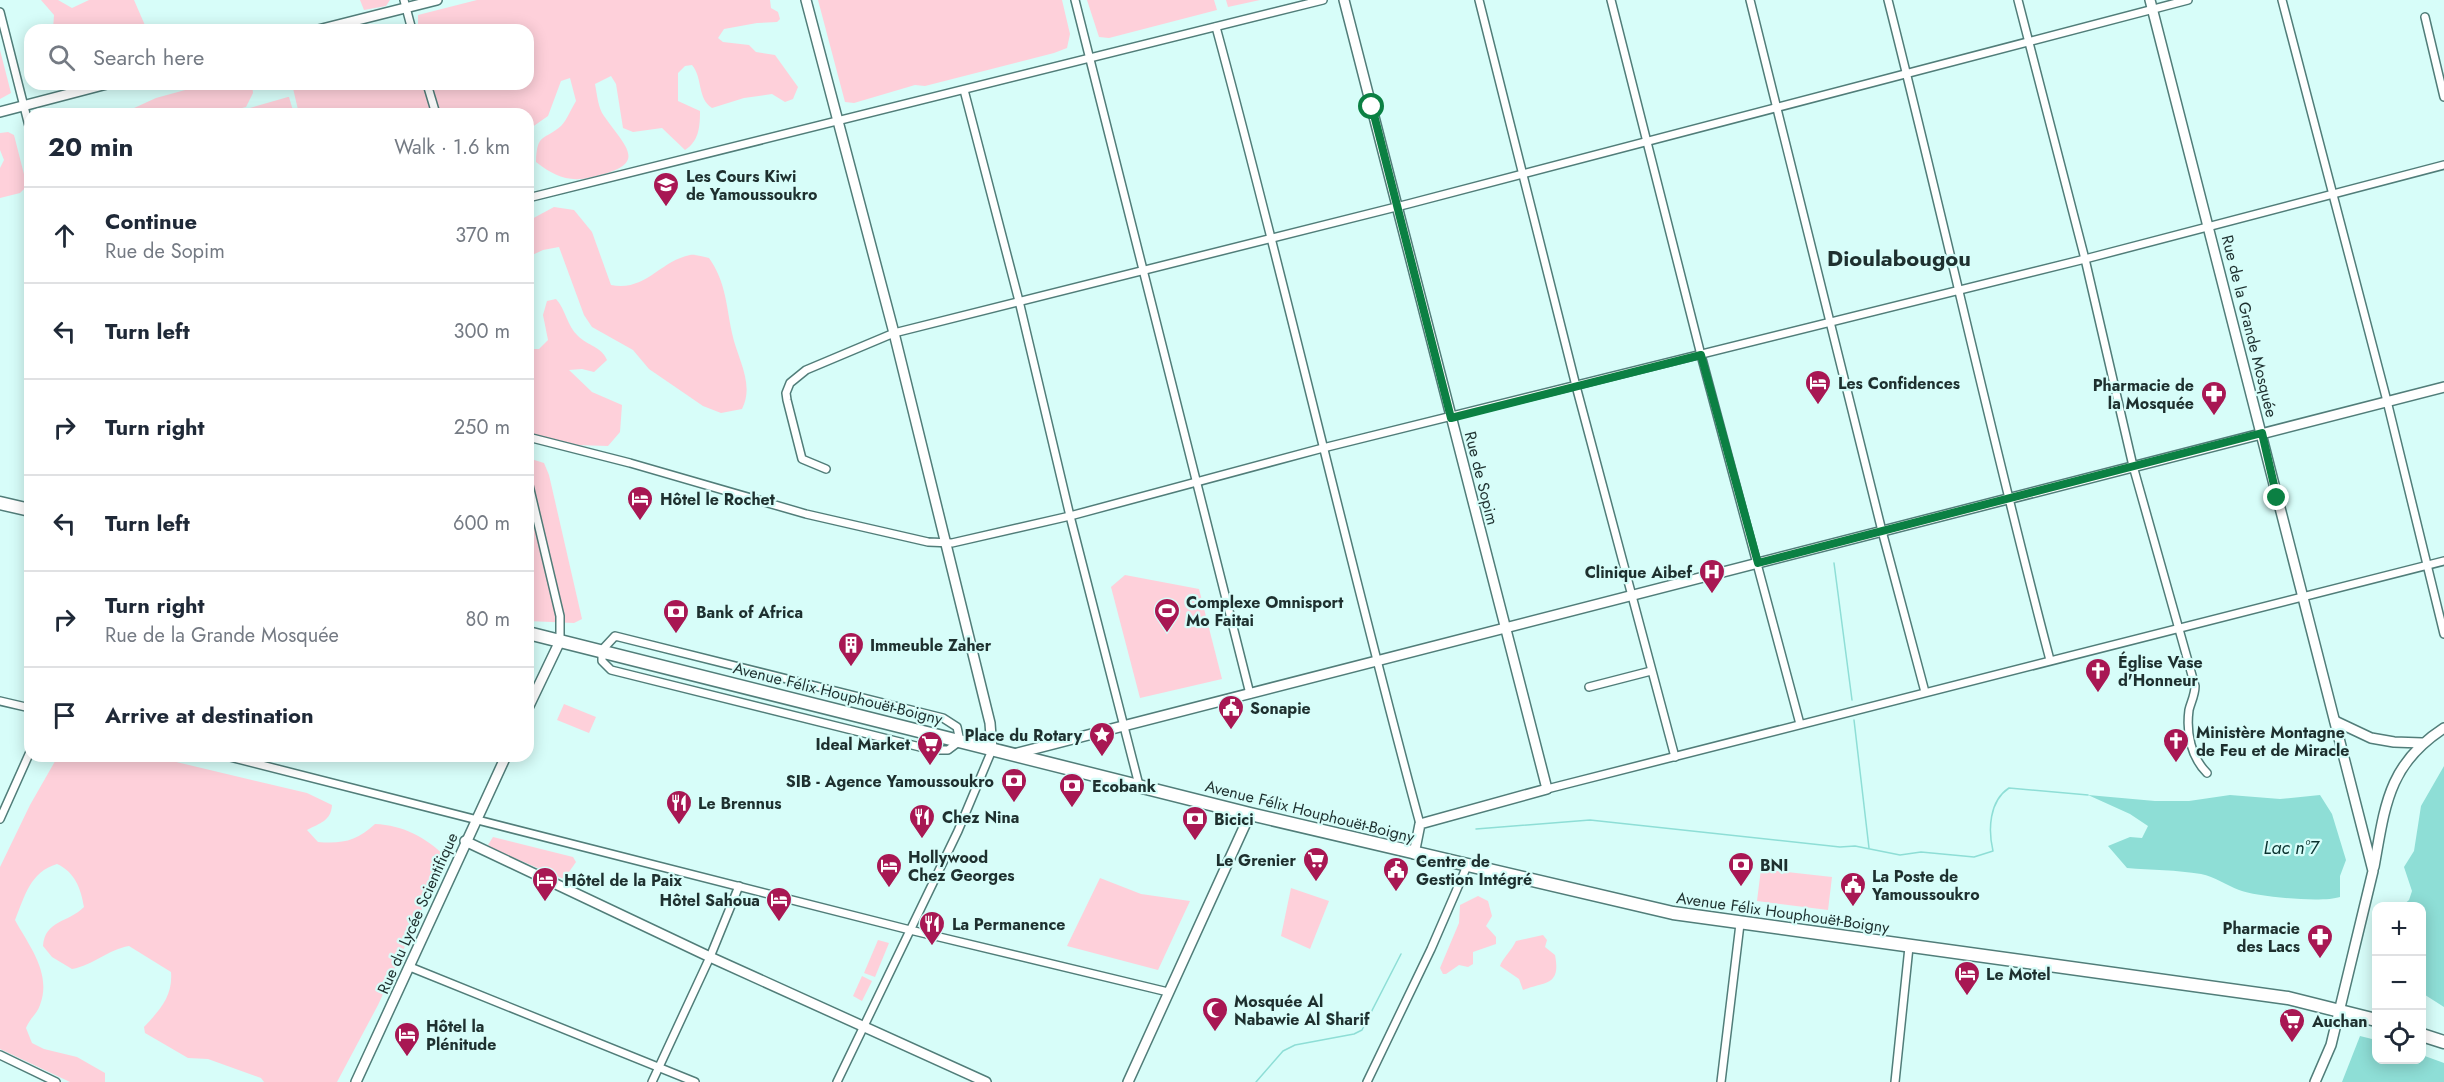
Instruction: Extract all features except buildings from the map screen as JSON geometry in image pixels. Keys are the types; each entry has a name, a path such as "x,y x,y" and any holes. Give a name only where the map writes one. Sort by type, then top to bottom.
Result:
{"highway":[{"path":"0,503 24,509"},
{"name":"Avenue Félix Houphouët-Boigny","path":"534,634 1250,814 1673,913 2205,986 2340,1010 2372,1019"},
{"path":"2426,1037 2444,1042"}],"street":[{"path":"338,24 405,4 437,0"},
{"path":"806,0 894,333 944,544 990,723 992,750 980,784 837,1082"},
{"path":"1075,0 1250,693"},
{"path":"534,196 1323,0"},
{"name":"Rue de Sopim","path":"1344,0 1547,789"},
{"path":"1479,0 1525,173 1576,386 1675,757"},
{"path":"1611,0 1701,355 1800,724"},
{"path":"1750,0 1882,531 1925,692"},
{"path":"1888,0 1961,291 2007,499 2050,660"},
{"path":"2018,0 2085,259 2133,466 2181,627 2195,686 2189,714 2189,740 2198,762 2207,773"},
{"name":"Rue de la Grande Mosquée","path":"2150,0 2373,872 2331,1045 2315,1082"},
{"path":"826,469 802,459 787,400 790,383 807,370 894,333 1647,142 2188,0"},
{"path":"2282,0 2387,401 2444,634"},
{"path":"405,4 410,24"},
{"path":"0,12 25,108"},
{"path":"2425,17 2444,97"},
{"path":"1216,27 1273,236 1376,661 1420,824 1414,854"},
{"path":"0,112 83,90"},
{"path":"429,90 434,108"},
{"path":"964,90 1019,301 1070,516 1139,785"},
{"path":"534,439 630,463 806,514 944,544 1070,516 1323,448 1961,291 2444,165"},
{"path":"1013,754 2444,387"},
{"path":"534,506 560,616 560,641 534,695"},
{"path":"1420,824 1800,724 2444,561"},
{"path":"602,651 610,639 621,636 754,669 944,718 957,727 960,741"},
{"path":"1589,687 1651,671"},
{"path":"0,701 24,707"},
{"path":"2335,722 2371,738 2422,743"},
{"path":"2373,872 2392,786 2398,772 2422,743 2444,728"},
{"path":"0,819 26,762"},
{"path":"250,762 910,930 1168,992"},
{"name":"Rue du Lycée Scientifique","path":"358,1082 465,841 503,762"},
{"path":"1128,1082 1250,814"},
{"path":"465,841 710,957 986,1082"},
{"path":"1367,1082 1427,958 1467,866"},
{"path":"652,1082 710,957 739,886"},
{"path":"1721,1082 1740,924"},
{"path":"1895,1082 1909,947"},
{"path":"410,967 695,1082"},
{"path":"0,1055 56,1082"}],"shaded area":[{"path":"41,0 58,0 72,8 89,0 134,0 144,24 53,24 54,15"},
{"path":"360,0 390,0 386,6 364,10"},
{"path":"477,0 770,0 771,8 778,12 780,19 777,22 724,29 718,38 723,42 749,45 756,52 775,55 798,87 793,99 785,102 772,94 744,98 712,108 704,99 698,76 692,65 685,66 678,73 678,101 700,111 700,123 693,142 685,150 662,128 633,132 623,128 616,84 611,76 595,84 597,96 602,113 626,147 627,161 610,172 584,179 562,177 536,162 540,141 561,126 576,101 570,78 561,81 548,116 534,126 534,108 298,108 293,90 534,90 534,24 418,24 418,15"},
{"path":"818,0 1062,0 1070,34 1067,48 1054,53 925,86 915,85 854,103 845,102"},
{"path":"1087,0 1214,0 1217,10 1109,38 1099,37"},
{"path":"1226,0 1260,0 1228,7"},
{"path":"0,50 11,93 0,99"},
{"path":"185,90 253,90 253,93 246,107 242,108 134,108 156,98"},
{"path":"288,97 292,108 250,108"},
{"path":"8,132 14,135 24,174 24,189 20,193 0,198 0,168 4,160 0,150 0,133"},
{"path":"554,207 574,210 592,232 611,285 633,284 679,258 697,255 709,258 722,285 734,342 744,371 747,390 742,409 721,413 703,406 649,369 633,350 592,327 584,315 559,247 534,254 534,218"},
{"path":"556,299 574,332 598,349 607,360 594,372 582,369 569,370 592,392 622,405 620,432 608,446 575,445 534,435 534,349 539,349 548,340 543,315 547,301"},
{"path":"534,460 544,463 549,475 582,619 574,623 534,621"},
{"name":"Complexe Omnisport Mo Faitai","path":"1125,575 1199,589 1222,679 1140,698 1111,587"},
{"path":"564,704 596,717 589,733 557,720"},
{"path":"55,762 176,762 307,793 332,805 327,818 307,830 318,842 349,840 375,824 385,825 414,834 431,844 446,857 378,1005 337,1082 264,1082 261,1078 208,1059 188,1058 145,1033 144,1027 168,995 171,972 129,946 72,969 52,957 43,946 48,931 84,907 73,876 57,864 48,868 34,879 15,920 37,960 43,982 40,1005 26,1028 32,1043 44,1049 77,1057 105,1073 105,1082 70,1082 0,1049 0,867 30,805"},
{"path":"493,837 573,857 576,862 564,879 497,851 488,845"},
{"path":"1761,869 1832,877 1828,910 1757,901"},
{"path":"1100,878 1141,894 1190,901 1158,970 1067,946"},
{"path":"1291,888 1329,901 1310,949 1281,936"},
{"path":"1478,896 1488,901 1492,916 1486,926 1496,937 1496,944 1473,952 1473,964 1468,967 1459,965 1443,974 1440,968 1459,923 1460,905"},
{"path":"1543,935 1547,940 1545,947 1555,955 1556,972 1550,981 1523,990 1519,979 1500,966 1516,941"},
{"path":"878,940 889,943 875,977 864,973"},
{"path":"862,976 872,981 862,1001 853,996"}],"water":[{"path":"2444,766 2444,1007 2426,996 2426,902 2407,902 2412,891 2404,867 2414,851 2421,806"},
{"name":"Lac n°7","path":"2088,795 2155,801 2189,801 2230,795 2280,799 2320,795 2332,814 2346,860 2340,876 2340,897 2305,899 2274,897 2248,893 2201,874 2127,868 2108,846 2130,837 2142,838 2148,826 2130,814"},
{"path":"2360,1036 2372,1039 2372,1064 2426,1064 2426,1056 2444,1063 2444,1082 2342,1082"}],"waterway":[{"path":"1834,563 1852,700"},
{"path":"1854,720 1869,848"},
{"path":"1476,829 1590,820 1840,847 1855,846 1900,855 1921,852 1974,857 1993,851 1991,825 1994,808 1997,800 2009,788 2088,795"},
{"path":"1256,1082 1283,1051 1295,1045 1354,1034 1362,1030 1401,954"}],"place":[{"name":"Les Cours Kiwi de Yamoussoukro","path":"666,208"},
{"name":"Les Confidences","path":"1818,406"},
{"name":"Pharmacie de la Mosquée","path":"2214,417"},
{"name":"Hôtel le Rochet","path":"640,522"},
{"name":"Clinique Aibef","path":"1712,595"},
{"name":"Complexe Omnisport Mo Faitai","path":"1167,634"},
{"name":"Bank of Africa","path":"676,635"},
{"name":"Immeuble Zaher","path":"851,668"},
{"name":"Église Vase d'Honneur","path":"2098,694"},
{"name":"Sonapie","path":"1231,731"},
{"name":"Place du Rotary","path":"1102,758"},
{"name":"Ministère Montagne de Feu et de Miracle","path":"2176,764"},
{"name":"Ideal Market","path":"930,767"},
{"name":"SIB - Agence Yamoussoukro","path":"1014,804"},
{"name":"Ecobank","path":"1072,809"},
{"name":"Le Brennus","path":"679,826"},
{"name":"Chez Nina","path":"922,840"},
{"name":"Bicici","path":"1195,842"},
{"name":"Le Grenier","path":"1316,883"},
{"name":"BNI","path":"1741,888"},
{"name":"Hollywood Chez Georges","path":"889,889"},
{"name":"Centre de Gestion Intégré","path":"1396,893"},
{"name":"Hôtel de la Paix","path":"545,903"},
{"name":"La Poste de Yamoussoukro","path":"1853,908"},
{"name":"Hôtel Sahoua","path":"779,923"},
{"name":"La Permanence","path":"932,947"},
{"name":"Pharmacie des Lacs","path":"2320,960"},
{"name":"Le Motel","path":"1967,997"},
{"name":"Mosquée Al Nabawie Al Sharif","path":"1215,1033"},
{"name":"Auchan","path":"2292,1044"},
{"name":"Hôtel la Plénitude","path":"407,1058"}],"district":[{"name":"Dioulabougou","path":"1899,258"}],"route":[{"path":"1372,107 1451,418 1701,355 1758,563 2262,433 2277,498"}]}
